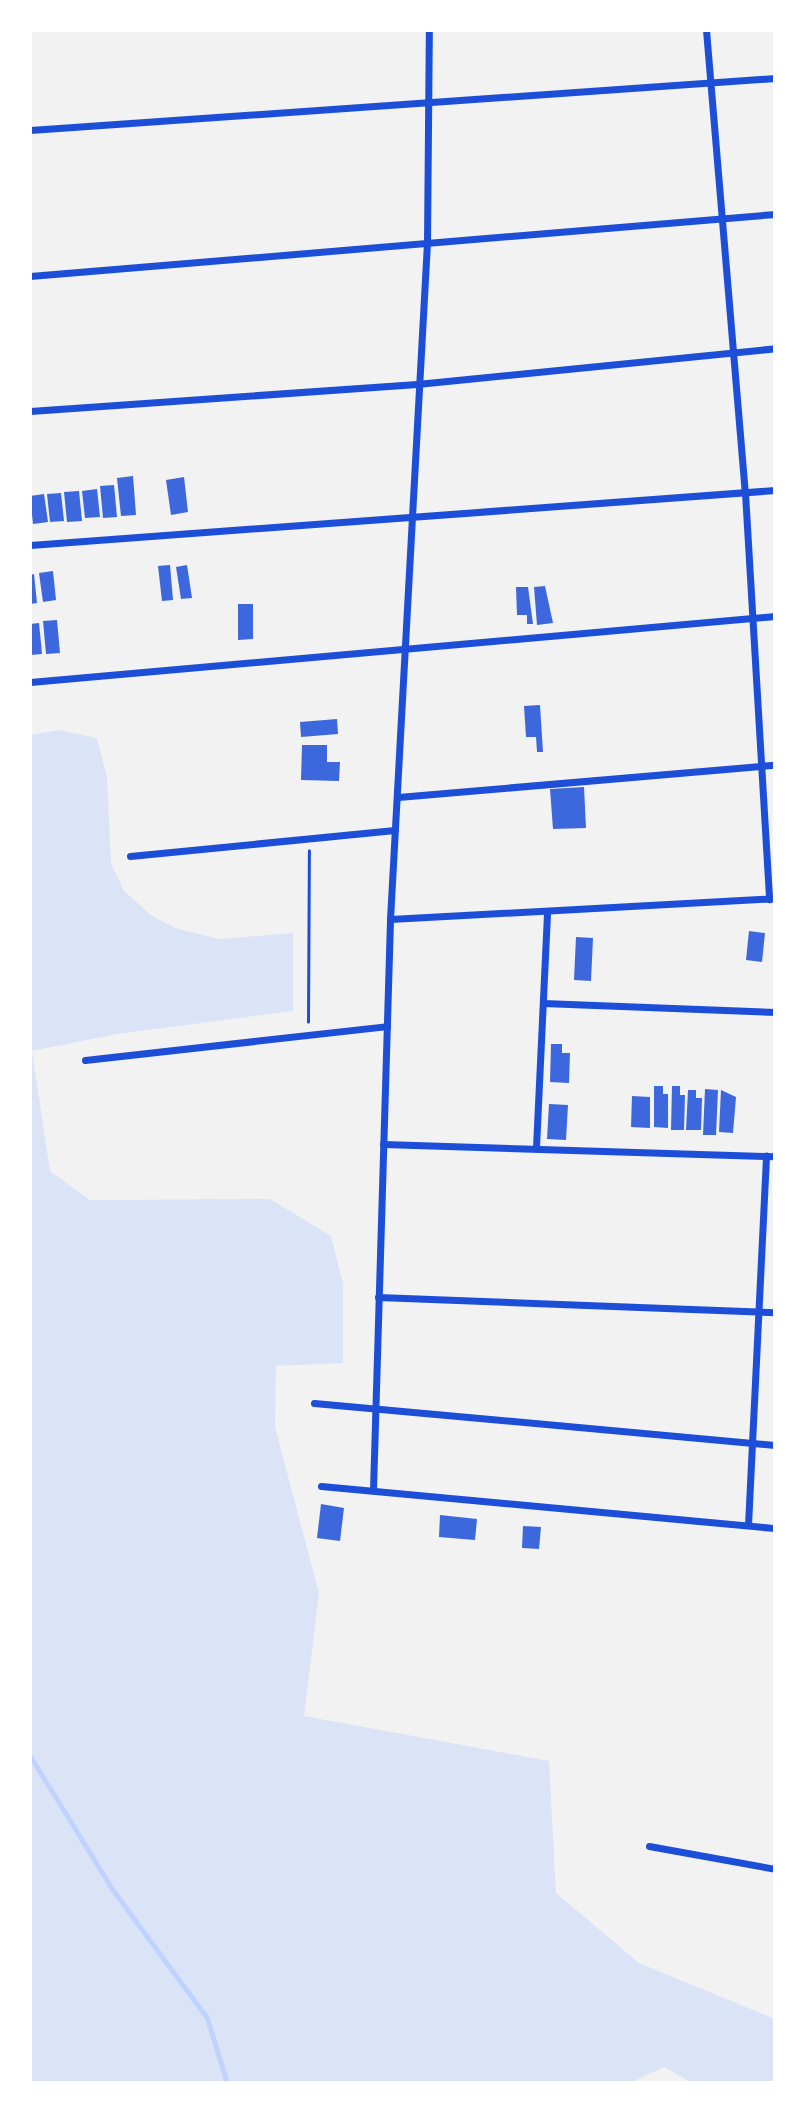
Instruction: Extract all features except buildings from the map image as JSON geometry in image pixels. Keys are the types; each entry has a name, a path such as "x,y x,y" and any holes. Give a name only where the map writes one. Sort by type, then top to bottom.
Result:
{"street":[{"path":"373,1490 390,919 416,384 426,243 429,30"},
{"path":"390,919 772,899 745,493 706,30"},
{"path":"30,130 775,78"},
{"path":"30,276 775,214"},
{"path":"30,411 416,384 775,348"},
{"path":"30,545 775,490"},
{"path":"30,681 404,652 775,617"},
{"path":"398,797 775,765"},
{"path":"130,856 395,830"},
{"path":"536,1147 547,912"},
{"path":"543,1003 775,1012"},
{"path":"85,1060 387,1026"},
{"path":"383,1144 775,1156"},
{"path":"748,1525 766,1155"},
{"path":"379,1297 775,1312"},
{"path":"314,1403 775,1445"},
{"path":"321,1486 775,1528"},
{"path":"649,1846 775,1869"}],"path":[{"path":"307,1035 309,840"}],"shaded area":[{"path":"59,730 97,738 107,777 111,863 124,891 151,915 175,928 219,939 293,933 293,1011 117,1034 32,1051 50,1171 90,1200 270,1199 331,1236 343,1284 343,1363 276,1366 275,1427 319,1593 304,1716 549,1761 556,1893 639,1963 775,2019 775,2083 692,2083 664,2067 630,2083 30,2083 30,735"}],"waterway":[{"path":"30,1756 112,1889 207,2018 227,2083"}]}
